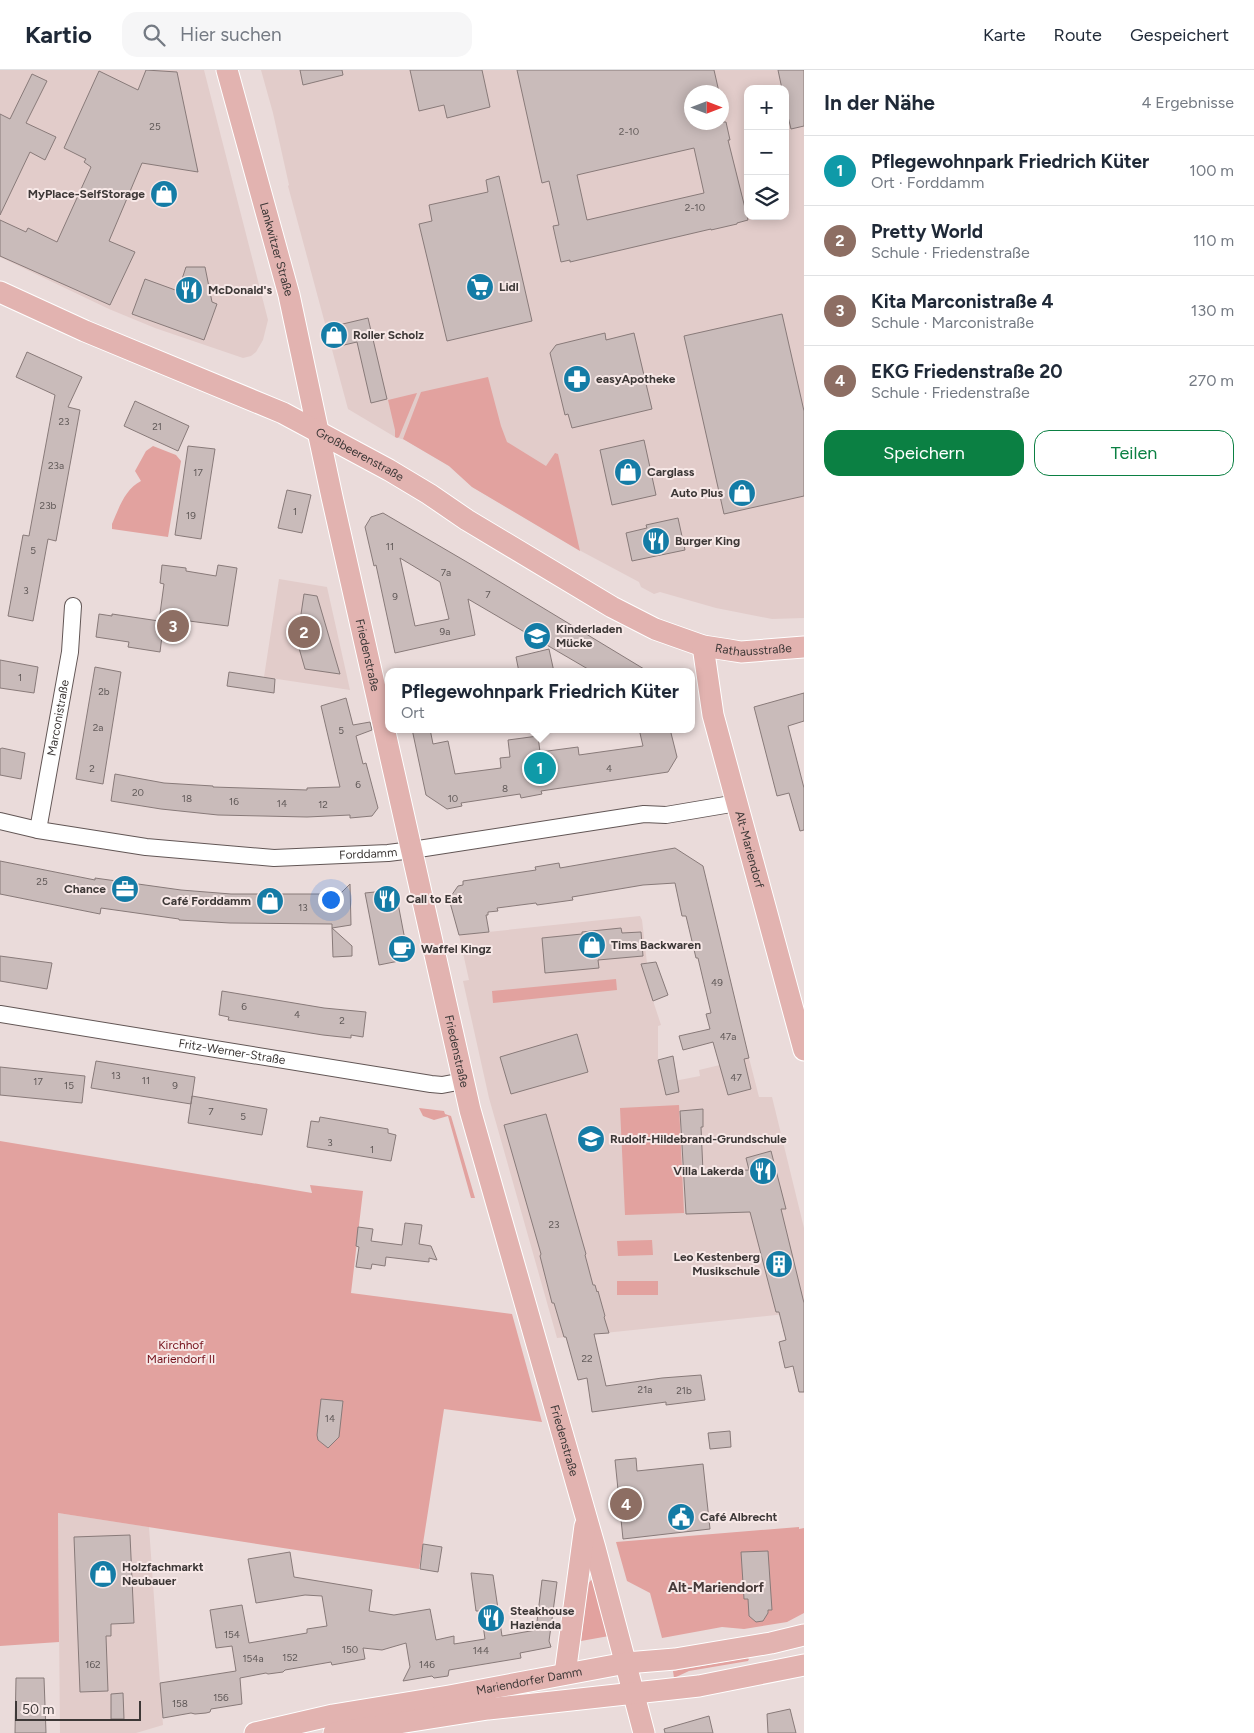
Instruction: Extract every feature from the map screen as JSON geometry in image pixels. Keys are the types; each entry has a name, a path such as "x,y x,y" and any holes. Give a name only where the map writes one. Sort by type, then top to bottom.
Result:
{"main road":[{"name":"Lankwitzer Straße","path":"227,70 289,296 317,430"},
{"name":"Großbeerenstraße","path":"0,292 85,331 257,401 317,430 429,494 467,520 612,607 664,633 703,646"},
{"name":"Friedenstraße","path":"317,430 385,731"},
{"name":"Rathausstraße","path":"703,646 741,652 804,647"},
{"name":"Alt-Mariendorf","path":"703,646 713,715 804,1050"},
{"name":"Friedenstraße","path":"386,733 470,1110 586,1516 644,1733"},
{"path":"565,1674 586,1516"},
{"name":"Mariendorfer Damm","path":"255,1733 333,1715 565,1674 626,1664 676,1659 771,1643 804,1634"},
{"name":"Mariendorfer Damm","path":"334,1733 488,1709 699,1686 804,1665"}],"street":[{"name":"Marconistraße","path":"38,830 70,652 73,606"},
{"name":"Forddamm","path":"0,821 38,830 146,847 274,858 388,853 644,814 666,815 737,803"},
{"name":"Fritz-Werner-Straße","path":"0,1014 431,1084 442,1085 463,1081"}],"shaded area":[{"path":"0,70 204,70 268,320 263,340 256,352 251,356 243,358 155,328 109,309 0,257"},
{"path":"261,70 804,70 804,618 772,619 716,608 660,592 654,594 641,587 639,582 579,550 472,487 449,466 348,409"},
{"path":"279,579 327,587 350,690 264,677"},
{"name":"Rudolf-Hildebrand-Grundschule","path":"640,916 647,963 641,964 661,1025 658,1026 658,1060 664,1083 700,1076 699,1070 749,1058 759,1097 772,1097 804,1228 804,1312 557,1338 489,1098 463,981 469,980 459,935"},
{"path":"58,1513 149,1527 163,1725 136,1733 60,1733"}],"green space":[{"path":"488,377 507,442 546,466 555,453 558,454 580,551 472,487 449,466 403,439 421,392"},
{"path":"417,393 397,438 395,437 388,400"},
{"path":"153,446 176,455 181,461 168,537 112,529 112,524 123,500 135,484 141,481 135,471 146,451"},
{"path":"616,979 617,990 493,1003 492,991"},
{"path":"679,1105 684,1213 625,1215 620,1108"},
{"path":"419,1108 444,1111 445,1114 451,1116 475,1198 471,1198 448,1116 434,1120 423,1116"},
{"name":"Kirchhof Mariendorf II","path":"0,1141 312,1193 310,1185 363,1191 351,1293 512,1314 542,1422 444,1409 419,1569 58,1513 59,1642 0,1646"},
{"path":"652,1240 653,1255 618,1256 617,1241"},
{"path":"617,1281 658,1281 658,1295 617,1295"},
{"path":"799,1527 799,1529 804,1528 804,1613 787,1622 744,1629 722,1627 662,1638 650,1593 627,1581 616,1542"},
{"path":"591,1580 593,1581 609,1636 581,1641 588,1584"},
{"path":"749,1659 748,1661 689,1671 674,1678 673,1671"}],"building":[{"path":"146,70 177,72 198,172 142,163 109,241 135,252 110,305 0,256 0,220 26,232 28,228 57,242 91,167 84,162 86,159 64,148 99,71 138,90"},
{"path":"300,70 342,70 343,75 303,85"},
{"path":"410,70 482,70 490,107 447,118 444,105 419,111"},
{"path":"517,70 714,70 717,85 684,85 684,130 728,130 730,140 728,140 744,204 744,220 748,220 570,262 570,260 561,262 553,226 559,225 549,181 542,183","holes":["694,148 704,193 587,220 577,175"]},
{"path":"778,70 804,70 804,126 791,129 789,121 789,85 781,85"},
{"path":"32,74 47,81 26,123 56,137 45,160 30,152 0,215 0,114 10,119"},
{"name":"Lidl","path":"499,176 532,321 447,341 419,224 432,221 429,205 488,192 486,180"},
{"path":"186,267 205,267 212,302 217,304 204,340 132,314 145,279 178,291"},
{"path":"782,314 804,411 804,496 724,514 684,336"},
{"path":"368,318 387,399 371,403 357,342 331,348 326,328"},
{"path":"605,333 606,340 634,333 652,409 572,428 568,414 565,415 550,353 556,345"},
{"path":"27,352 82,377 68,407 80,410 56,541 48,539 33,621 8,616 23,535 29,536 55,395 16,377"},
{"path":"135,401 189,426 178,451 124,426"},
{"name":"Carglass","path":"644,440 656,495 612,505 600,450"},
{"path":"188,446 215,449 201,539 175,535"},
{"path":"287,490 311,495 302,533 278,528"},
{"path":"383,513 642,668 586,668 468,599 475,635 395,653 376,565 374,566 365,527 371,517","holes":["400,558 440,582 449,619 415,626"]},
{"name":"Burger King","path":"678,518 685,550 632,561 626,533 647,528 646,525"},
{"path":"162,565 186,568 186,571 216,576 218,565 237,568 228,626 189,621 188,625 178,624 177,631 163,628 160,652 128,647 129,642 96,637 99,614 112,616 112,614 159,621 164,584 160,583"},
{"path":"304,594 317,596 340,674 305,669 297,641"},
{"path":"549,649 553,668 518,668 516,657"},
{"path":"0,660 38,667 34,693 0,688"},
{"path":"95,667 121,672 103,784 76,779"},
{"path":"229,672 275,679 274,693 227,686"},
{"path":"804,693 804,721 788,726 804,788 804,830 800,831 789,793 777,796 754,707"},
{"path":"346,698 353,725 370,722 372,730 356,736 363,764 366,763 378,808 372,816 350,818 350,815 307,817 218,815 111,801 115,774 164,783 213,787 307,790 307,788 340,787 321,706"},
{"path":"413,733 431,733 433,744 448,741 455,774 501,768 500,758 510,757 508,740 538,736 540,752 578,747 579,755 643,746 640,733 671,733 677,757 668,772 541,791 542,794 521,798 520,794 461,803 462,806 447,809 426,795"},
{"path":"0,749 25,753 21,779 0,775"},
{"path":"675,848 703,866 749,1058 744,1059 751,1089 728,1095 713,1042 683,1050 679,1036 710,1029 706,1014 711,1013 698,958 696,958 686,916 682,916 675,883 643,885 572,897 573,900 497,908 498,911 488,912 488,915 486,915 489,932 459,935 449,899 458,886 463,885 463,881 536,870 535,867 559,863 560,868"},
{"path":"0,861 95,880 95,878 181,890 231,894 340,894 350,884 351,925 332,928 332,924 230,923 179,920 101,908 100,914 0,894"},
{"path":"394,890 405,940 414,942 407,949 409,959 379,965 365,893"},
{"path":"332,928 352,946 352,956 333,957"},
{"name":"Tims Backwaren","path":"621,928 622,933 641,932 643,956 598,960 599,968 545,973 542,938"},
{"path":"0,956 52,963 47,989 0,981"},
{"path":"656,962 668,995 653,1001 641,964"},
{"path":"222,991 324,1008 366,1012 363,1037 351,1035 351,1038 323,1035 228,1020 229,1017 219,1015"},
{"path":"577,1034 588,1072 511,1094 500,1057"},
{"path":"673,1056 679,1092 666,1095 658,1060"},
{"path":"96,1061 195,1077 191,1104 91,1088"},
{"path":"0,1067 85,1076 82,1103 0,1095"},
{"path":"192,1096 267,1109 262,1135 188,1123"},
{"path":"703,1109 703,1127 701,1127 703,1172 749,1170 746,1158 771,1151 786,1209 781,1209 804,1303 804,1392 799,1392 793,1366 785,1368 779,1342 786,1340 779,1312 776,1312 750,1212 686,1214 680,1111"},
{"path":"546,1114 593,1285 595,1285 598,1291 609,1333 594,1334 606,1386 662,1378 701,1375 705,1400 666,1405 666,1402 592,1412 587,1378 578,1380 566,1337 564,1337 554,1303 552,1303 541,1254 504,1125"},
{"path":"320,1117 388,1129 388,1133 396,1135 391,1161 307,1147 311,1121 319,1122"},
{"path":"405,1223 422,1225 419,1244 431,1246 437,1260 429,1258 429,1262 386,1257 385,1266 372,1264 371,1269 356,1267 359,1247 356,1246 358,1227 373,1229 371,1241 402,1245"},
{"path":"321,1399 343,1401 339,1437 328,1448 318,1440 317,1435"},
{"path":"730,1431 731,1447 710,1449 708,1433"},
{"path":"636,1458 637,1471 703,1464 710,1529 623,1539 615,1460"},
{"name":"Holzfachmarkt Neubauer","path":"130,1535 134,1623 111,1624 111,1636 106,1636 108,1691 80,1692 74,1537"},
{"path":"423,1544 442,1547 438,1572 420,1569"},
{"path":"768,1551 772,1610 768,1610 763,1621 756,1622 749,1616 748,1599 744,1599 741,1552"},
{"path":"290,1552 294,1577 372,1590 369,1611 394,1615 430,1609 436,1640 454,1636 454,1644 485,1639 481,1611 476,1611 471,1573 493,1575 502,1636 536,1630 542,1580 557,1582 549,1641 551,1647 520,1653 521,1658 449,1670 448,1676 434,1678 432,1676 403,1681 410,1667 406,1643 382,1650 363,1648 365,1659 332,1665 331,1662 285,1670 283,1672 240,1678 242,1704 211,1709 210,1712 206,1713 191,1713 163,1718 160,1683 236,1671 232,1646 216,1648 210,1610 242,1605 249,1643 307,1633 307,1629 327,1626 322,1596 305,1595 256,1603 248,1559"},
{"path":"16,1678 44,1678 46,1733 15,1733"},
{"path":"123,1693 124,1719 111,1719 111,1694"},
{"path":"790,1709 796,1733 768,1733 767,1714"},
{"path":"709,1716 713,1733 665,1733 664,1729"}],"place":[{"name":"MyPlace-SelfStorage","path":"164,194"},
{"name":"Lidl","path":"480,287"},
{"name":"McDonald's","path":"189,290"},
{"name":"Roller Scholz","path":"334,335"},
{"name":"easyApotheke","path":"577,379"},
{"name":"Carglass","path":"628,472"},
{"name":"Auto Plus","path":"742,493"},
{"name":"Burger King","path":"656,541"},
{"name":"Kita Marconistraße 4","path":"173,626"},
{"name":"Pretty World","path":"304,632"},
{"name":"Kinderladen Mücke","path":"537,636"},
{"name":"Pflegewohnpark Friedrich Küter","path":"540,768"},
{"name":"Chance","path":"125,889"},
{"name":"Call to Eat","path":"387,899"},
{"name":"Café Forddamm","path":"270,901"},
{"name":"Tims Backwaren","path":"592,945"},
{"name":"Waffel Kingz","path":"402,949"},
{"name":"Rudolf-Hildebrand-Grundschule","path":"591,1139"},
{"name":"Villa Lakerda","path":"763,1171"},
{"name":"Leo Kestenberg Musikschule","path":"779,1264"},
{"name":"EKG Friedenstraße 20","path":"626,1504"},
{"name":"Café Albrecht","path":"681,1517"},
{"name":"Holzfachmarkt Neubauer","path":"103,1574"},
{"name":"Steakhouse Hazienda","path":"491,1618"}],"district":[{"name":"Alt-Mariendorf","path":"716,1587"}]}
